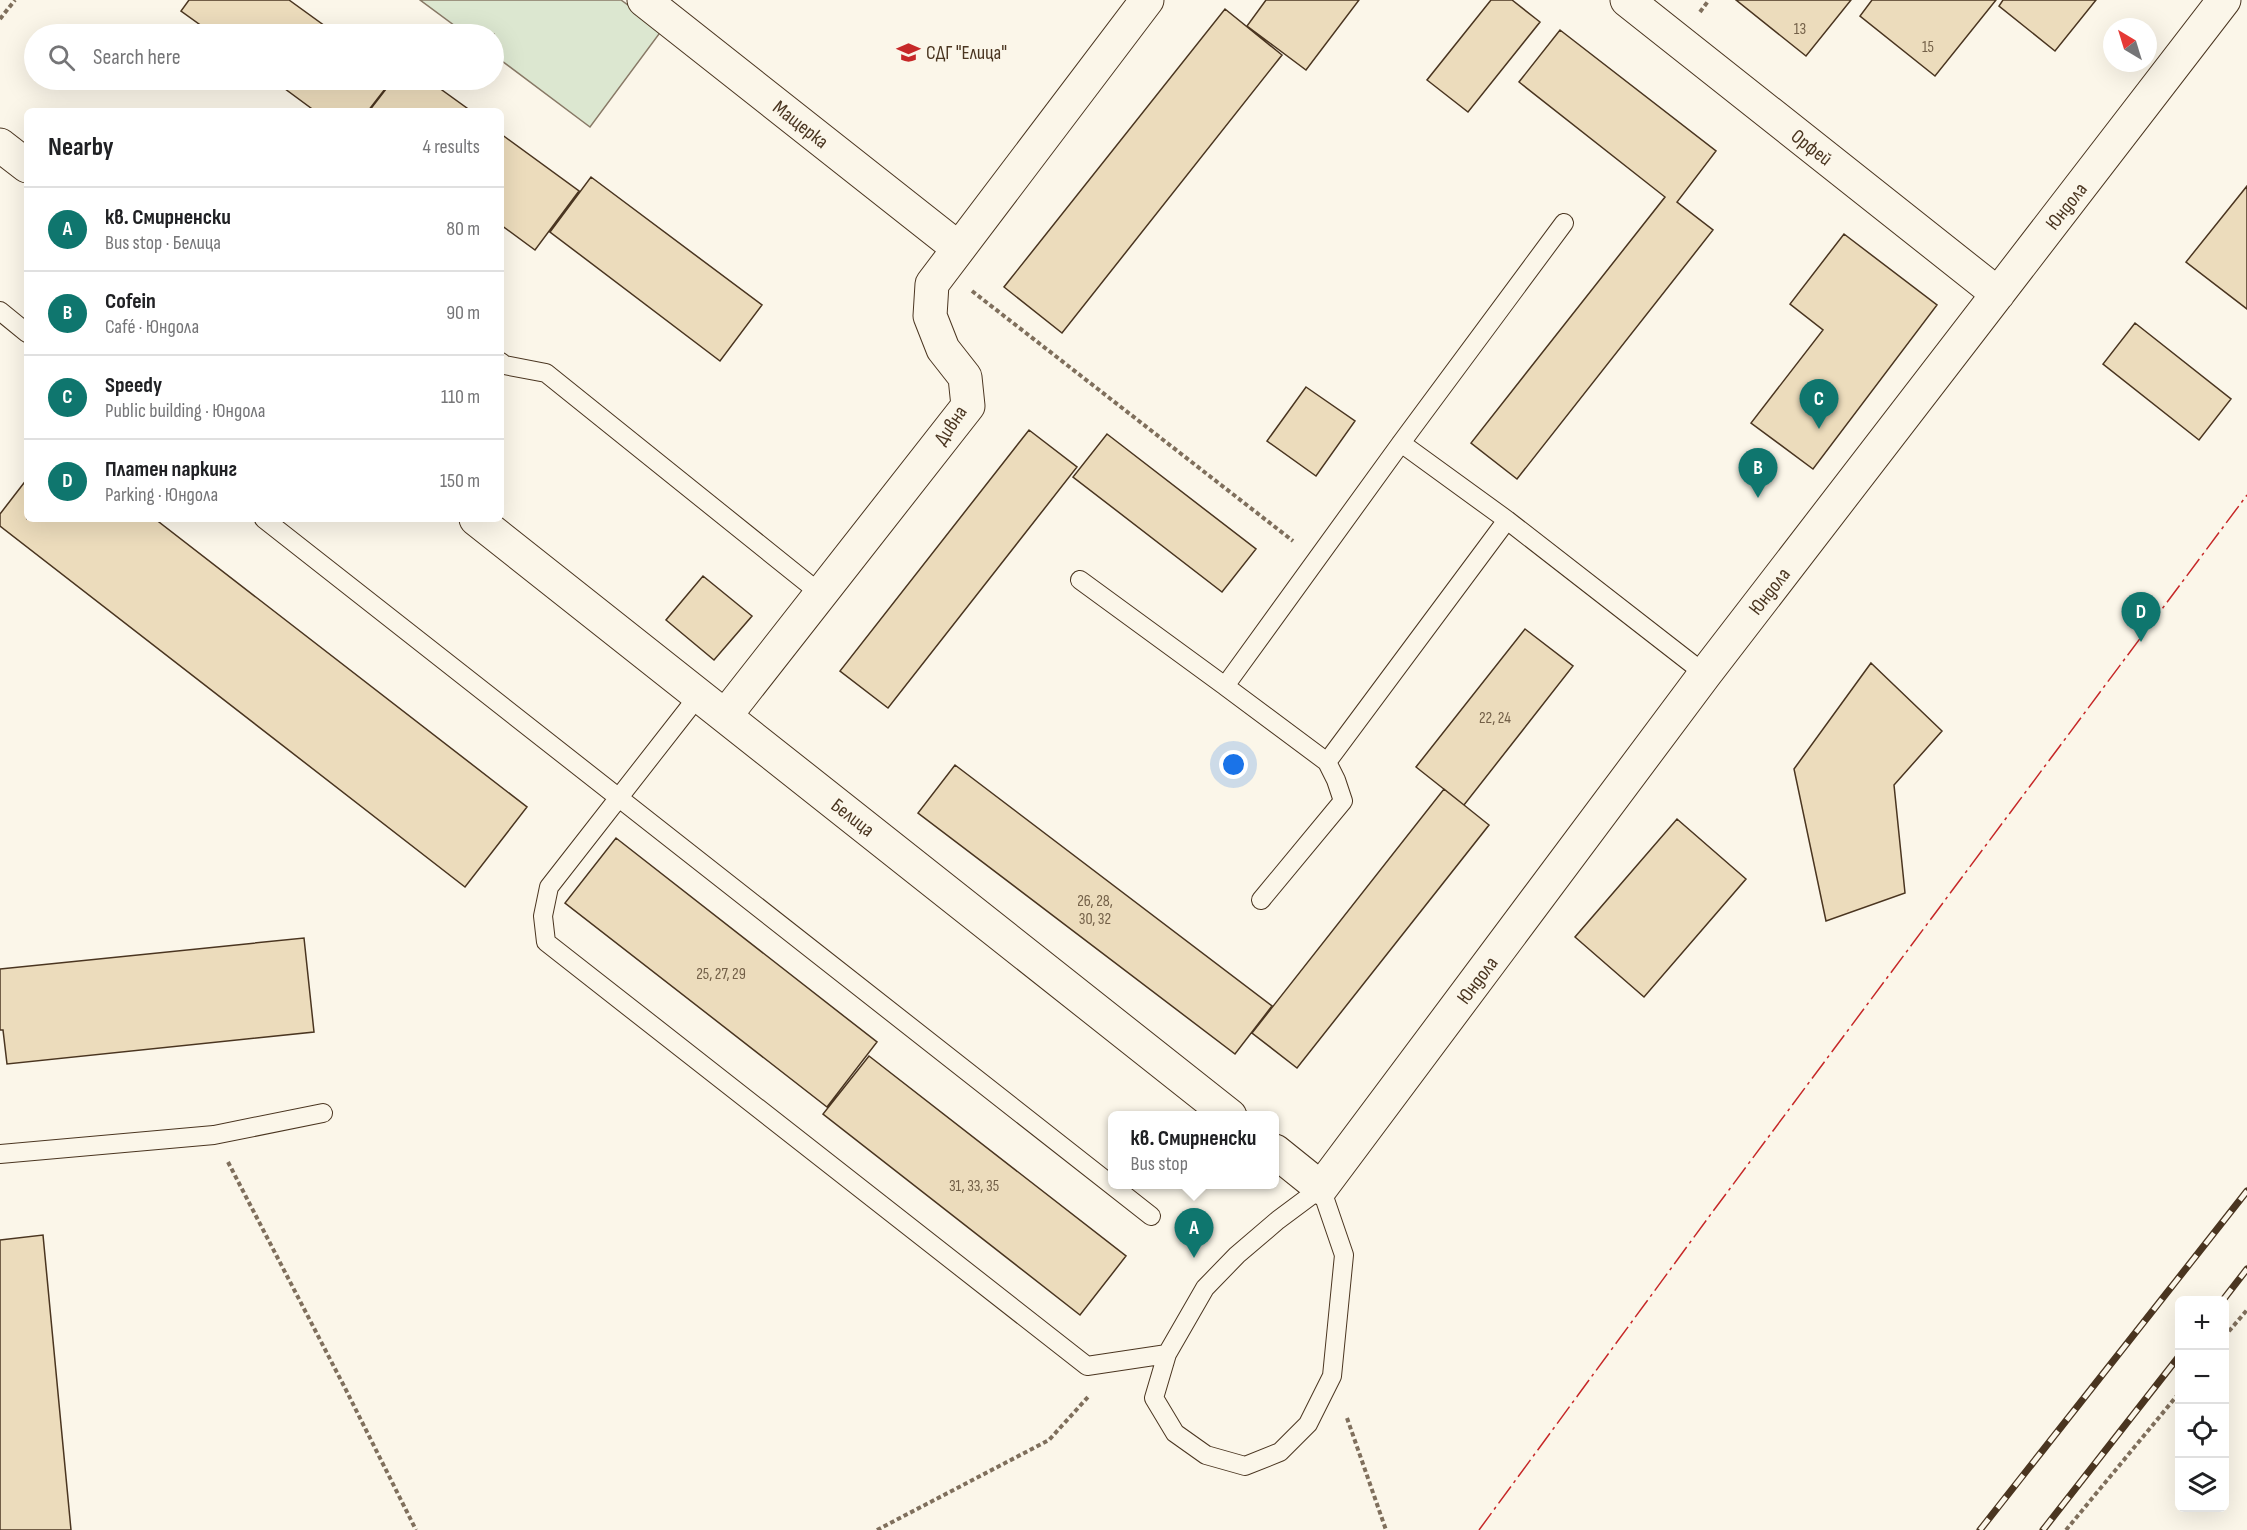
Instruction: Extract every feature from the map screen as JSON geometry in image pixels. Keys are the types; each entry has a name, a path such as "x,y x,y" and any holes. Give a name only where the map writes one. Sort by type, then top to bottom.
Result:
{"street":[{"name":"Мащерка","path":"644,0 951,258"},
{"name":"Дивна","path":"725,716 968,406 965,377 943,349 930,316 932,284 1147,0"},
{"name":"Орфей","path":"1627,0 1998,294"},
{"name":"Юндола","path":"1321,1188 1705,674 2224,0"},
{"path":"0,145 24,164"},
{"name":"Белица","path":"480,522 1224,1111"},
{"path":"1279,1154 1321,1188"}],"lane":[{"path":"1225,686 1564,223"},
{"path":"0,311 24,331"},
{"path":"504,365 546,373 821,594"},
{"path":"1401,443 1507,520 1705,674"},
{"path":"1327,762 1507,520"},
{"path":"268,522 1108,1182"},
{"path":"1080,580 1327,762 1343,801 1261,900"},
{"path":"699,695 549,887 543,916 546,942 1087,1366 1167,1354"},
{"path":"0,1154 214,1135 323,1113"},
{"path":"1321,1188 1344,1255 1332,1376 1308,1424 1280,1452 1245,1466 1206,1455 1175,1433 1154,1398 1167,1354 1205,1288 1237,1255 1321,1188"},
{"path":"1117,1189 1151,1216"}],"path":[{"path":"0,19 15,0"},
{"path":"951,258 1317,559"},
{"path":"214,1135 340,1377 416,1530"},
{"path":"2229,1331 2247,1310"},
{"path":"877,1530 1049,1440 1120,1361"},
{"path":"1332,1376 1386,1530"},
{"path":"2066,1530 2175,1398"}],"green space":[{"path":"420,0 621,0 662,30 590,127 504,62 504,24 452,24"}],"building":[{"path":"189,0 289,0 322,24 199,24 181,11"},
{"path":"1266,0 1359,0 1306,70 1247,26"},
{"path":"1491,0 1512,0 1540,22 1468,112 1427,80"},
{"path":"1736,0 1851,0 1806,56"},
{"path":"1872,0 1996,0 1935,76 1860,16"},
{"path":"2003,0 2096,0 2055,51 1999,6"},
{"path":"1225,9 1282,55 1062,333 1004,287"},
{"path":"1560,30 1716,151 1677,202 1713,230 1517,479 1471,443 1665,197 1519,82"},
{"path":"287,90 384,90 370,108 311,108"},
{"path":"385,90 442,90 467,108 371,108"},
{"path":"504,136 579,191 535,250 504,227"},
{"path":"591,177 762,305 720,361 550,232"},
{"path":"2247,186 2247,309 2186,262"},
{"path":"1844,234 1937,305 1813,469 1751,423 1823,330 1790,304"},
{"path":"2135,323 2231,399 2199,440 2103,364"},
{"path":"1306,387 1355,421 1316,476 1267,441"},
{"path":"1029,430 1077,467 888,708 840,671"},
{"path":"1107,434 1256,549 1222,592 1073,477"},
{"path":"24,483 24,522 159,522 527,807 465,887 0,526 0,514"},
{"path":"703,576 752,616 714,660 666,620"},
{"path":"1525,629 1573,666 1464,805 1416,767"},
{"path":"1871,663 1942,731 1894,785 1905,893 1826,921 1794,769"},
{"path":"955,765 1272,1006 1235,1054 918,813"},
{"path":"1444,789 1489,825 1297,1068 1252,1033"},
{"path":"1677,819 1746,879 1644,997 1575,937"},
{"path":"616,838 877,1042 827,1107 565,903"},
{"path":"304,938 314,1032 7,1064 3,1030 0,1030 0,969"},
{"path":"869,1056 1126,1256 1080,1315 823,1114"},
{"path":"43,1235 71,1530 0,1530 0,1240"}],"railway":[{"path":"1980,1530 2247,1191"},
{"path":"2226,1296 2247,1269"},
{"path":"2043,1530 2175,1361"}],"power":[{"path":"1479,1530 1708,1218 2247,495"}],"place":[{"name":"СДГ \"Елица\"","path":"908,52"},
{"name":"Speedy","path":"1819,429"},
{"name":"Cofein","path":"1758,498"},
{"name":"Платен паркинг","path":"2141,642"},
{"name":"кв. Смирненски","path":"1194,1258"}]}
